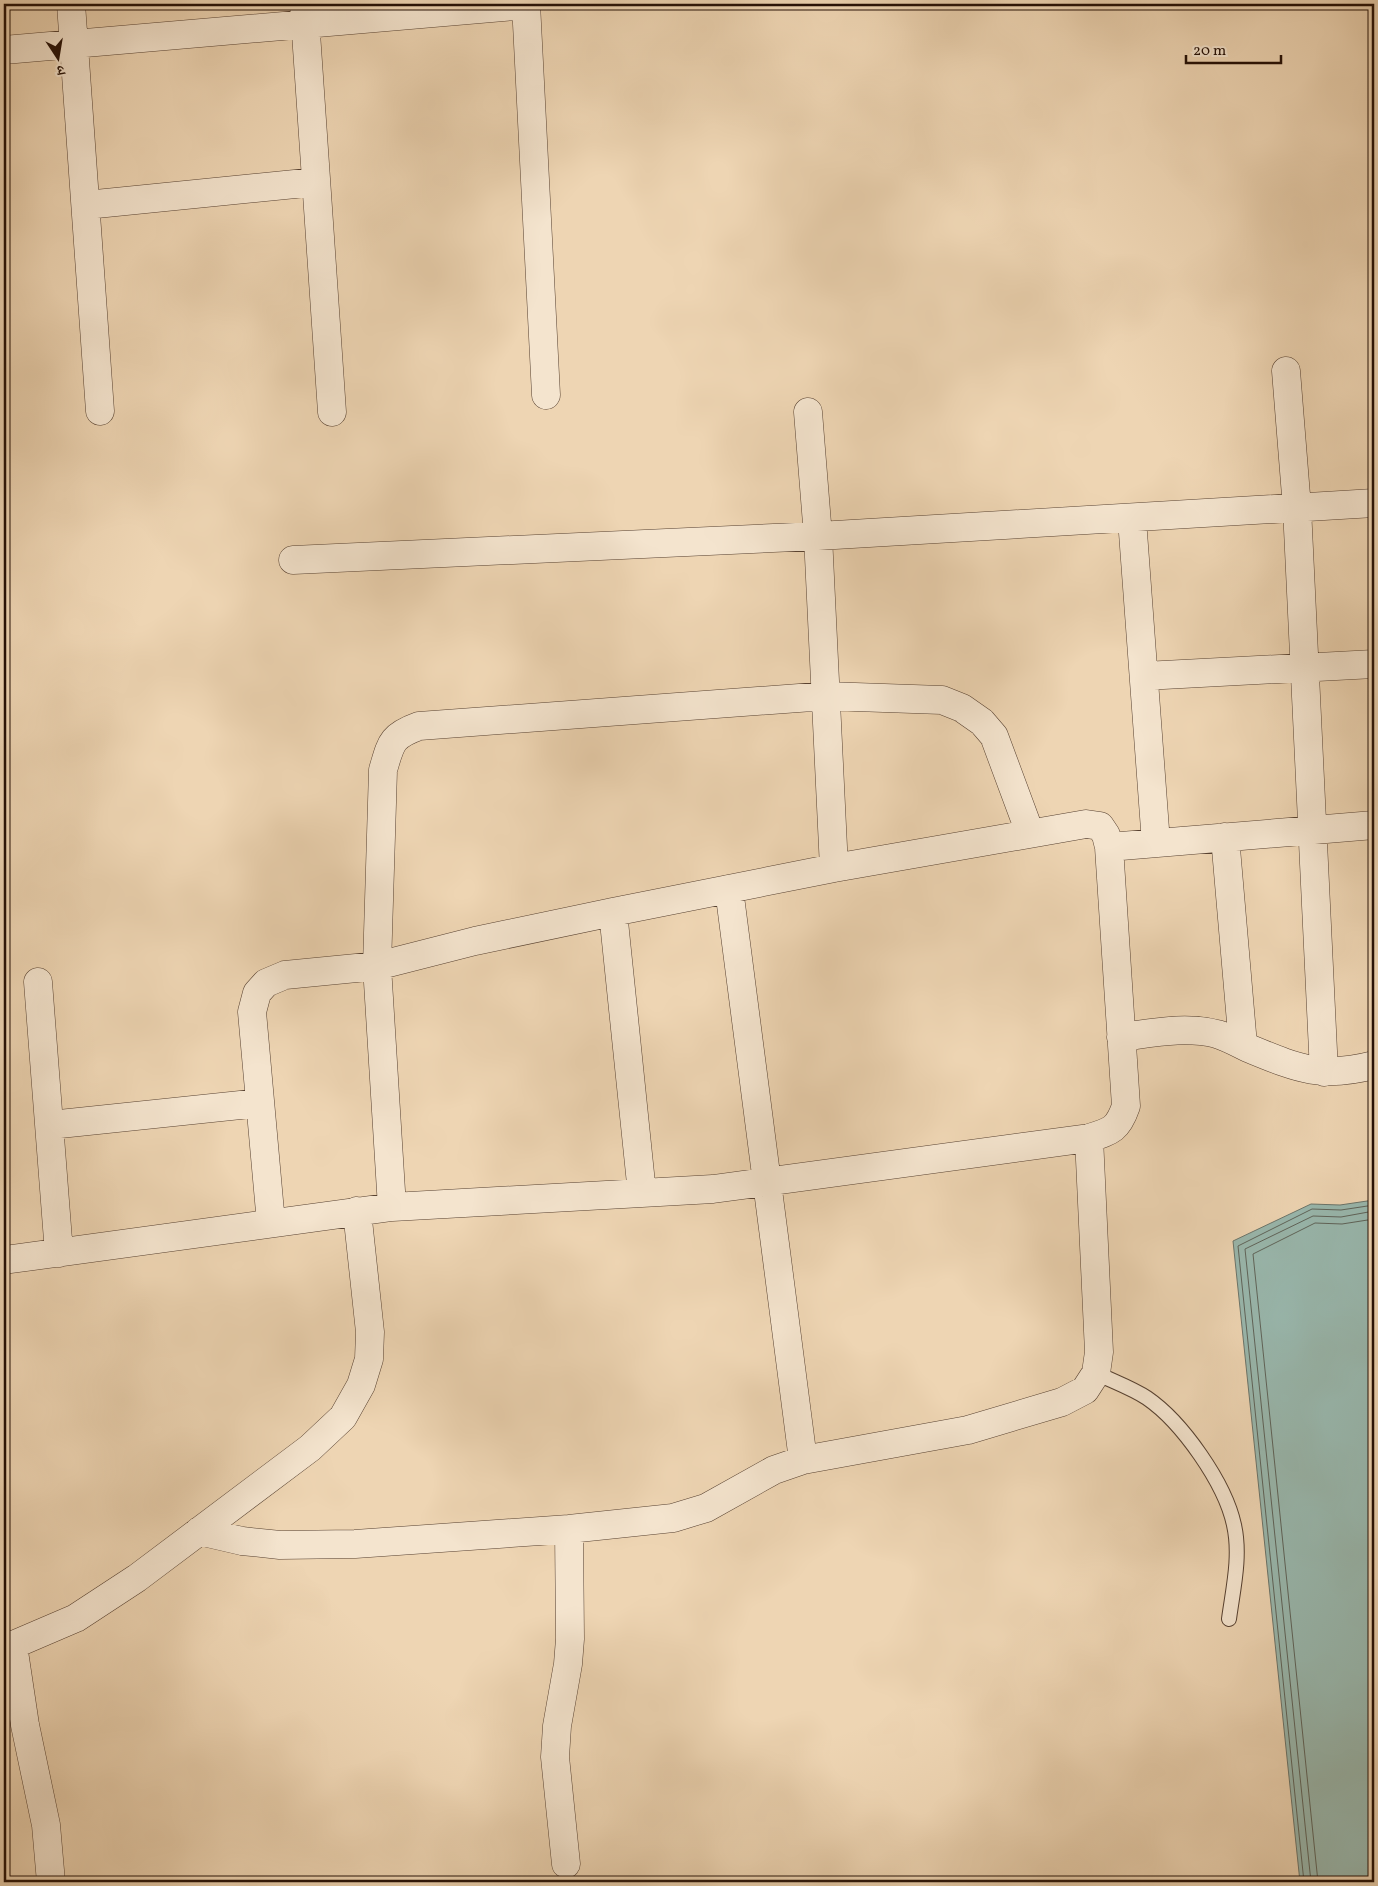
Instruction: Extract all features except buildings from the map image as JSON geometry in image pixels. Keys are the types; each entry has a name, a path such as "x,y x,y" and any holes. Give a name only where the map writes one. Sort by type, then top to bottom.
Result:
{"street":[{"path":"71,4 100,411"},
{"path":"4,50 304,14 526,5 546,395"},
{"path":"304,14 332,412"},
{"path":"86,205 315,182"},
{"path":"1286,371 1297,508 1324,1072"},
{"path":"808,412 818,536 834,868"},
{"path":"293,560 818,536 1374,504"},
{"path":"1132,518 1156,843"},
{"path":"1144,676 1374,664"},
{"path":"392,1207 376,966 383,770 390,748 401,732 419,726 826,696 942,700 962,708 982,722 994,736 1030,834"},
{"path":"4,1260 392,1207 713,1189 1089,1138 1107,1132 1120,1122 1126,1106 1109,847 1106,835 1100,826 1086,824 834,868 475,940 376,966 285,975 266,983 257,993 252,1012 271,1223"},
{"path":"1109,847 1374,825"},
{"path":"1225,837 1243,1045"},
{"path":"730,889 803,1460"},
{"path":"613,912 642,1193"},
{"path":"38,982 59,1252"},
{"path":"1121,1037 1177,1030 1217,1034 1294,1067 1324,1072 1356,1070 1374,1065"},
{"path":"50,1125 260,1103"},
{"path":"199,1531 242,1541 280,1545 355,1544 569,1529 673,1518 706,1508 774,1470 803,1460 968,1430 1062,1402 1084,1390 1096,1373 1099,1352 1089,1138"},
{"path":"51,1882 46,1825 8,1645 76,1618 137,1578 310,1448 343,1417 361,1385 369,1360 370,1332 357,1211"},
{"path":"566,1864 554,1757 570,1639 569,1529"}],"lane":[{"path":"1096,1373 1147,1398 1185,1433 1222,1492 1234,1525 1237,1557 1229,1620"}],"water":[{"path":"1374,1200 1374,1882 1300,1882 1233,1241 1311,1204 1340,1205"}]}
